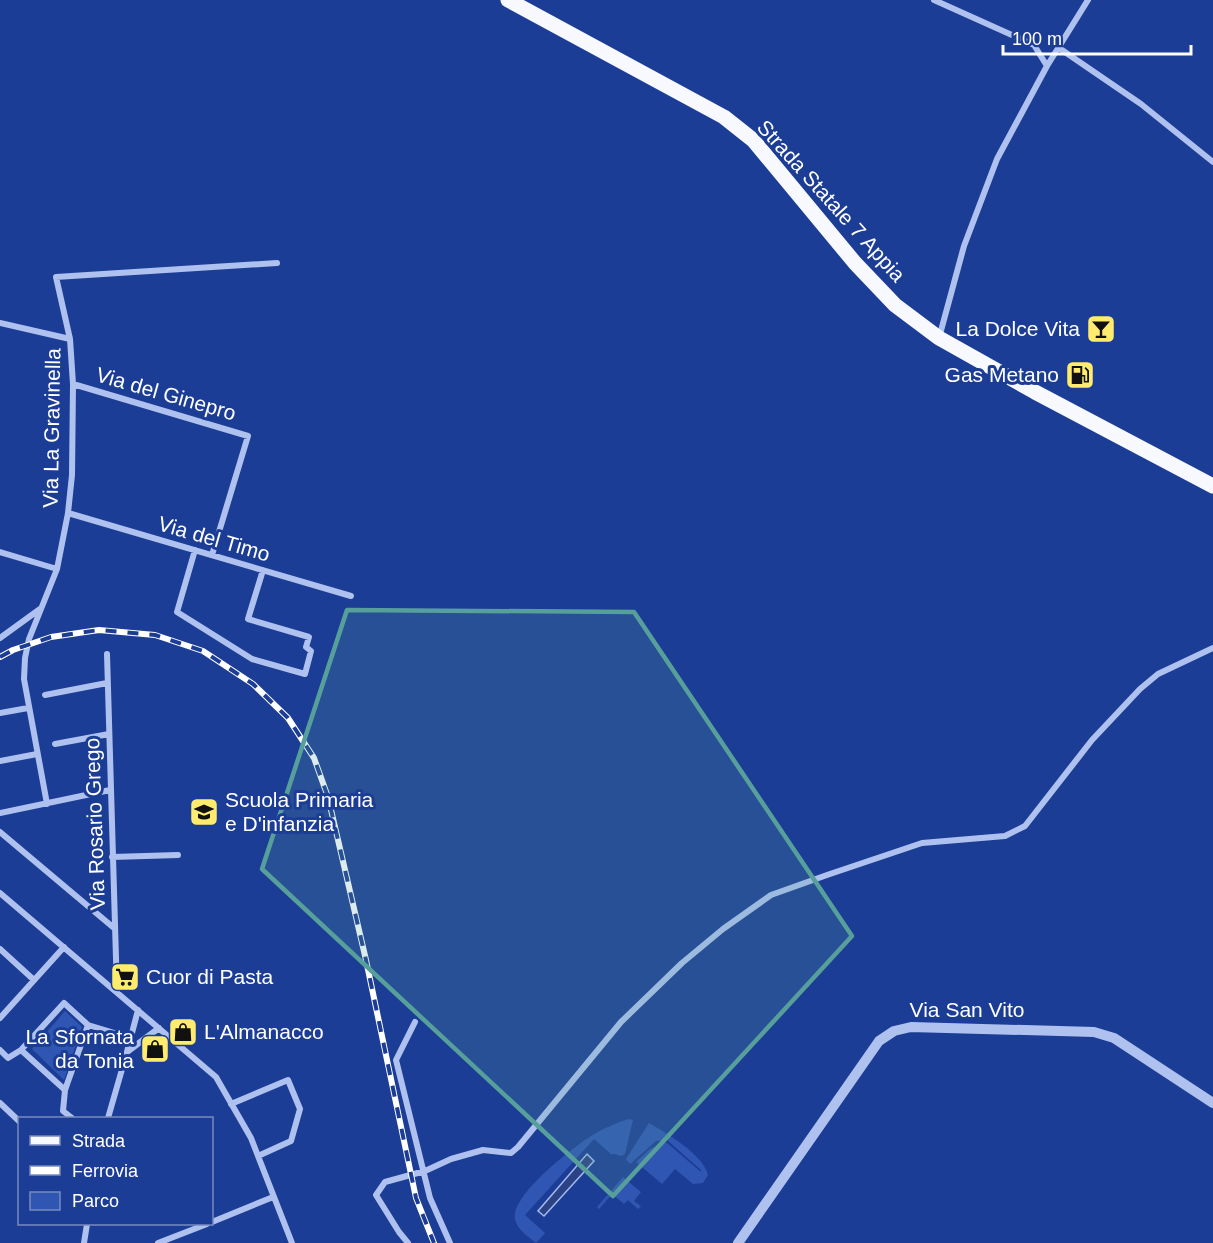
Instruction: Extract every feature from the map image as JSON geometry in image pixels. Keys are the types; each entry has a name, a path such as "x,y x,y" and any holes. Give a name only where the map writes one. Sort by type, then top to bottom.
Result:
{"main road":[{"name":"Strada Statale 7 Appia","path":"508,0 724,117 753,140 855,263 895,305 939,338 1045,398 1213,486"}],"street":[{"path":"934,0 1034,45 1047,66"},
{"path":"939,338 964,246 997,159 1047,66 1088,0"},
{"path":"1059,48 1141,104 1213,162"},
{"name":"Via La Gravinella","path":"0,638 40,608 57,569 68,513 72,475 73,384 70,339 56,277 277,263"},
{"path":"0,323 70,339"},
{"name":"Via del Ginepro","path":"73,384 249,436 212,555"},
{"name":"Via del Timo","path":"68,513 351,596"},
{"path":"195,550 177,612 252,659 305,674 311,651 306,647 309,638 248,619 263,570"},
{"path":"0,552 57,569"},
{"path":"40,608 28,639 24,679 47,804"},
{"path":"408,1243 376,1195 385,1182 425,1171 451,1159 483,1150 511,1153 621,1022 682,963 714,936 771,895 922,843 1005,836 1025,826 1092,740 1140,689 1158,674 1213,648"},
{"name":"Via Rosario Grego","path":"107,654 117,992"},
{"path":"45,695 108,683"},
{"path":"0,713 28,708"},
{"path":"55,744 109,734"},
{"path":"0,761 37,754"},
{"path":"0,813 110,790"},
{"path":"0,832 114,928"},
{"path":"112,857 178,855"},
{"path":"0,892 216,1077 251,1138 292,1243"},
{"path":"0,1018 64,947"},
{"path":"0,949 34,980"},
{"path":"0,1050 8,1058 21,1050 64,1004 88,1025 131,1038"},
{"path":"109,1117 138,1010"},
{"path":"415,1022 396,1060 430,1198 450,1243"},
{"path":"70,1117 63,1111 65,1090 88,1025"},
{"name":"Via San Vito","path":"738,1243 879,1041 894,1031 911,1027 1094,1032 1114,1038 1213,1103"},
{"path":"127,1052 159,1028"},
{"path":"21,1050 65,1090"},
{"path":"231,1104 288,1080 300,1109 291,1141 258,1156"},
{"path":"0,1103 18,1120"},
{"path":"213,1222 273,1197"},
{"path":"84,1243 87,1225"},
{"path":"158,1243 204,1225"}],"highlighted area":[{"path":"347,610 634,612 852,936 613,1196 262,869"}],"green space":[{"path":"65,1011 82,1027 64,1080 32,1049"},
{"path":"629,1119 633,1120 625,1154 621,1156 611,1154 594,1139 525,1215 545,1233 536,1243 516,1223 516,1209 522,1198 544,1173 570,1151 609,1126"},
{"path":"649,1123 665,1132 699,1159 708,1175 703,1183 693,1184 675,1169 662,1184 636,1162 650,1149 663,1142 701,1172 667,1140 656,1141 630,1164 626,1159"},
{"path":"623,1177 641,1192 634,1201 641,1206 638,1209 628,1200 624,1204 612,1194 599,1209 597,1207"}],"shaded area":[{"path":"587,1154 594,1161 544,1216 538,1211"}],"railway":[{"path":"0,657 51,637 99,630 155,635 203,651 253,684 288,718 314,758 328,797 366,960 416,1198 434,1243"}],"place":[{"name":"La Dolce Vita","path":"1101,329"},
{"name":"Gas Metano","path":"1080,375"},
{"name":"Scuola Primaria e D'infanzia","path":"204,812"},
{"name":"Cuor di Pasta","path":"125,977"},
{"name":"L'Almanacco","path":"183,1032"},
{"name":"La Sfornata da Tonia","path":"155,1049"}]}
